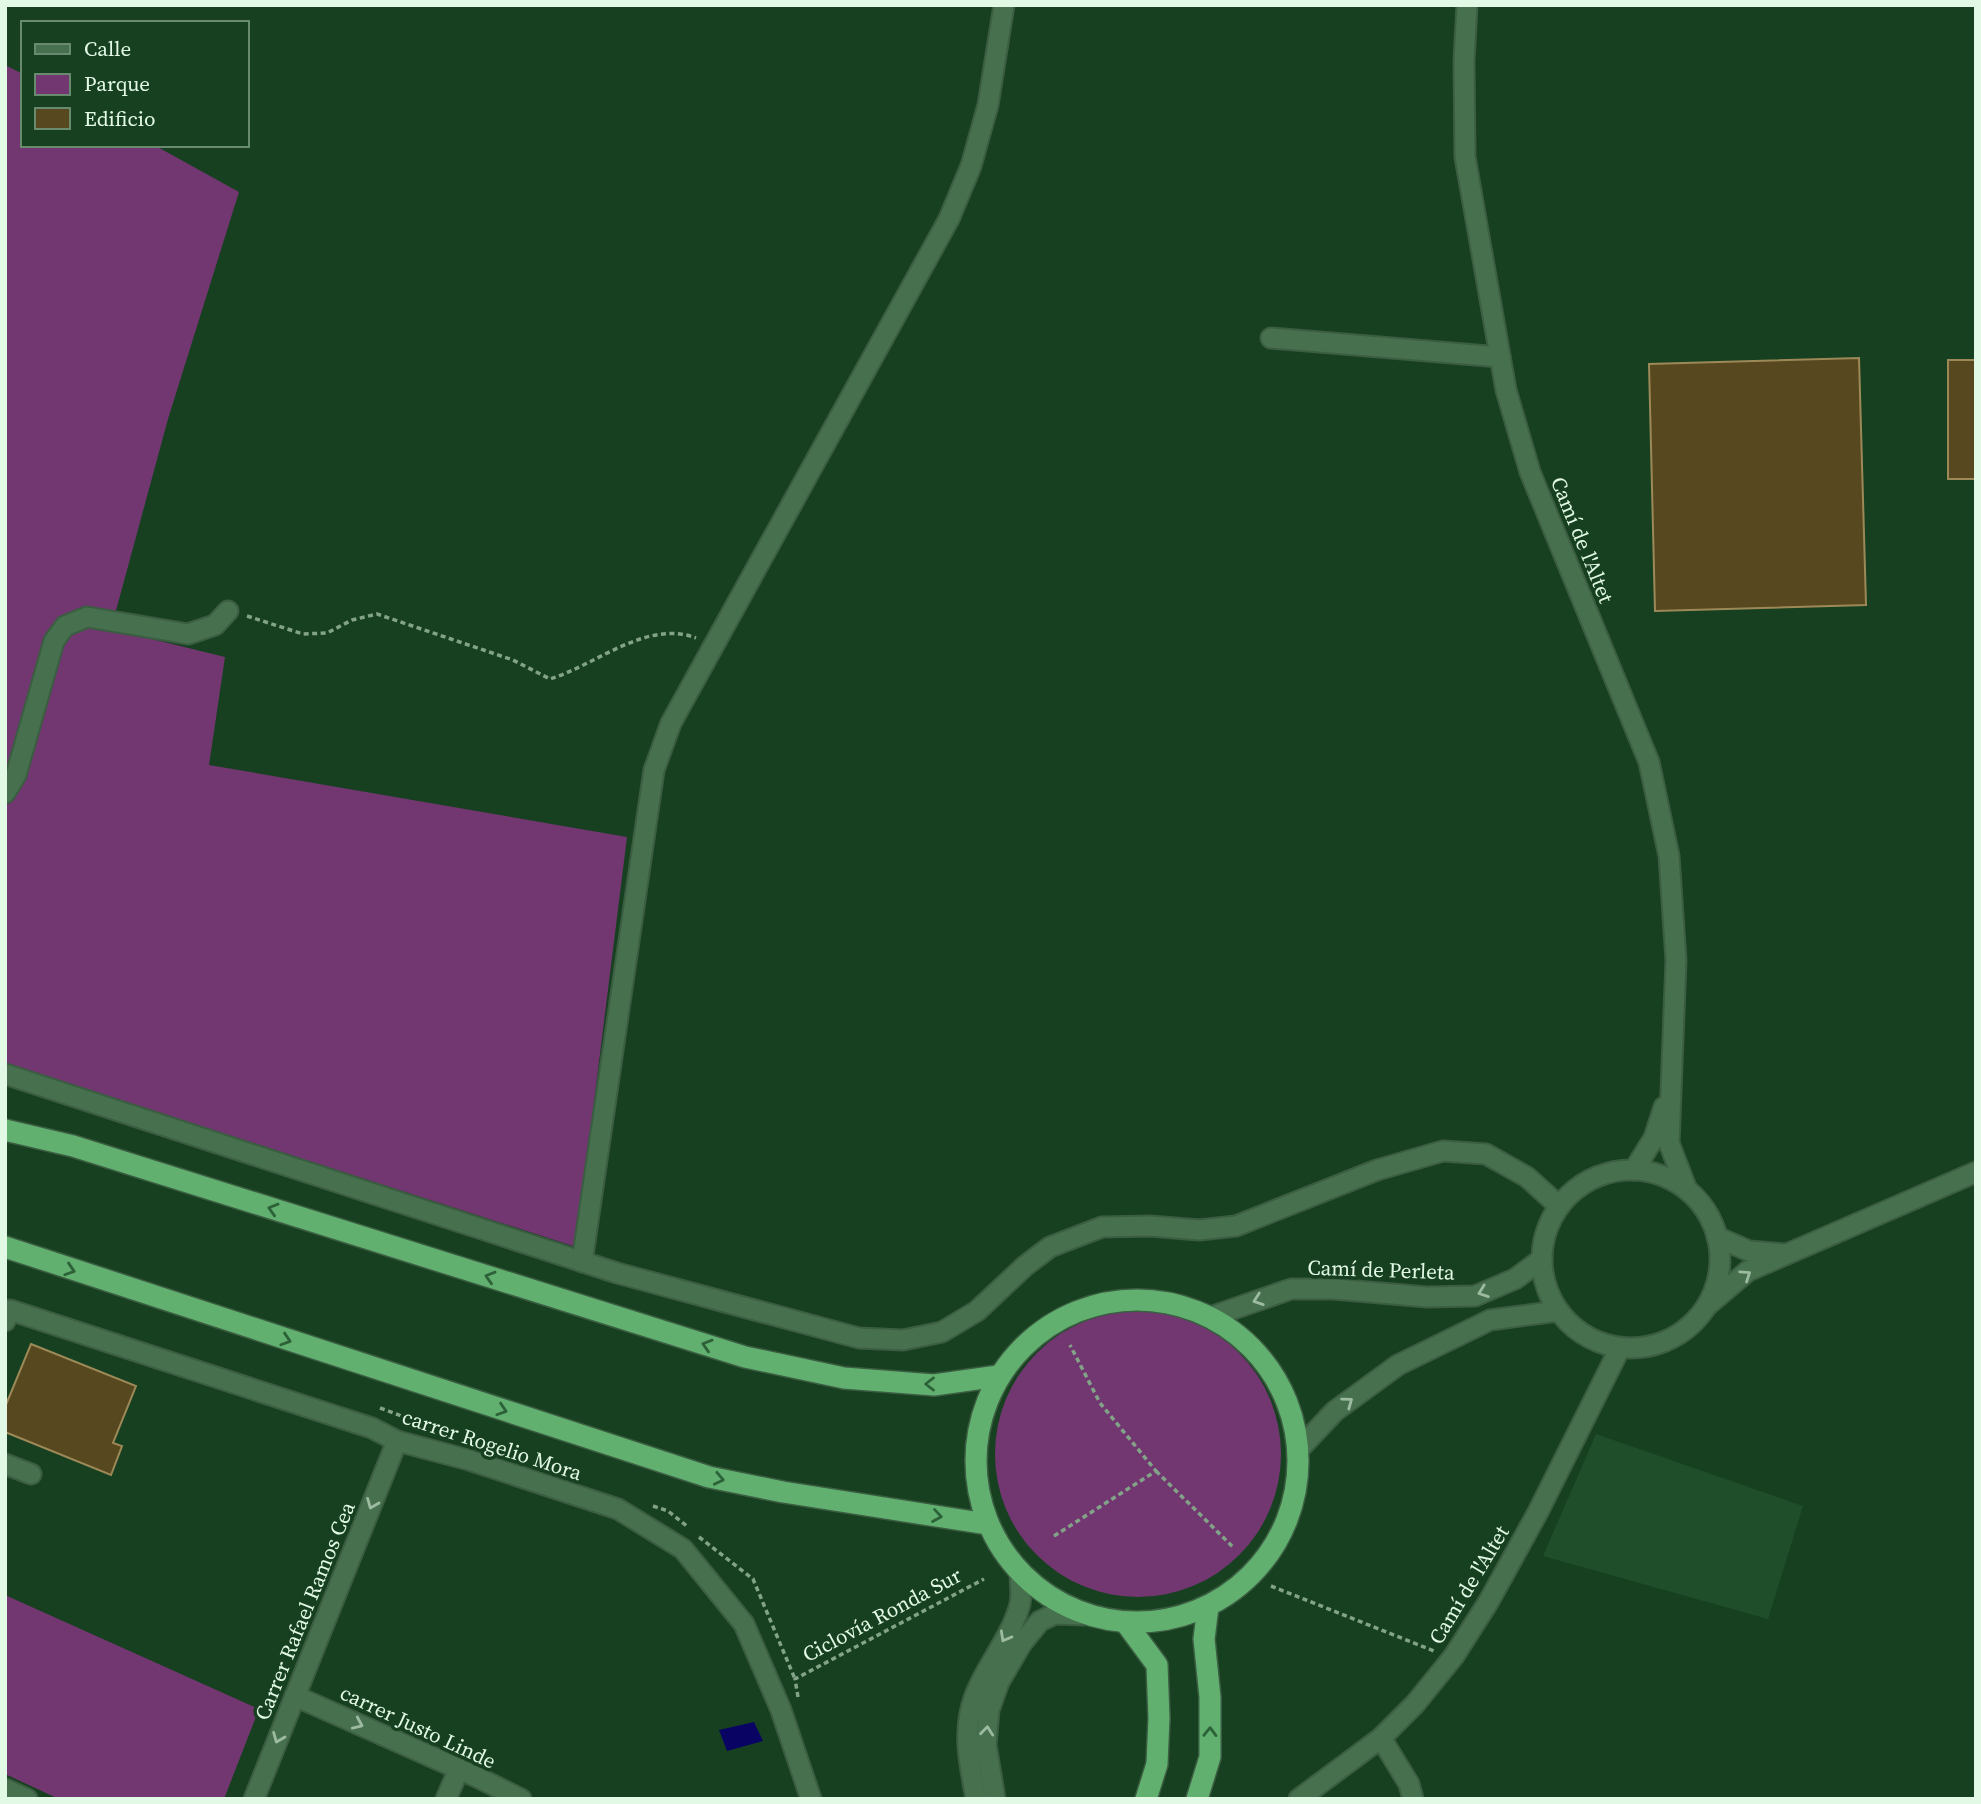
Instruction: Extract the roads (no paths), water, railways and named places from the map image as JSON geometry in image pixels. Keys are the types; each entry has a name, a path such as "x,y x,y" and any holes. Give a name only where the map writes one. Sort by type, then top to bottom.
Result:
{"highway":[{"path":"5,1130 74,1146 745,1357 844,1378 934,1385 998,1376"},
{"path":"5,1247 709,1477 783,1492 987,1524"},
{"path":"1154,1298 1213,1316 1256,1350 1286,1395 1298,1449 1295,1497 1277,1542 1247,1579 1208,1607 1168,1620 1126,1623 1085,1615 1011,1565 987,1524 974,1475 978,1423 998,1376 1039,1330 1094,1303 1154,1298"},
{"path":"1197,1799 1210,1757 1210,1697 1204,1639 1208,1607"},
{"path":"1126,1623 1157,1665 1157,1764 1146,1799"}],"street":[{"path":"582,1262 654,770 671,723 949,219 971,166 988,105 1004,5"},
{"name":"Camí de l'Altet","path":"1467,5 1464,61 1465,157 1506,390 1530,472 1649,762 1669,856 1676,960 1671,1086"},
{"path":"1271,338 1500,357"},
{"path":"5,793 16,775 54,641 65,626 87,617 188,634 215,625 228,611"},
{"path":"5,1074 582,1262 859,1338 903,1340 942,1332 978,1311 1025,1266 1050,1247 1102,1227 1150,1226 1199,1230 1236,1226 1377,1170 1443,1151 1486,1154 1527,1177 1559,1206"},
{"path":"1634,1170 1654,1139 1671,1086"},
{"path":"1671,1086 1670,1143 1687,1189"},
{"path":"1708,1304 1719,1272 1717,1237 1706,1211 1687,1189 1662,1175 1634,1170 1606,1174 1580,1186 1559,1206 1546,1231 1542,1259 1546,1286 1558,1311 1575,1329 1596,1342 1620,1348 1654,1346 1685,1331 1708,1304 1748,1271 1976,1172"},
{"path":"1717,1237 1749,1251 1789,1254"},
{"name":"Camí de Perleta","path":"1213,1316 1291,1289 1334,1289 1427,1297 1475,1296 1515,1279 1542,1259"},
{"path":"1298,1449 1335,1411 1398,1365 1490,1320 1558,1311"},
{"name":"carrer Rogelio Mora","path":"8,1315 372,1428 397,1441 469,1460 618,1509 683,1549 744,1625 781,1710 811,1799"},
{"name":"Camí de l'Altet","path":"1299,1799 1381,1738 1415,1704 1452,1659 1489,1601 1538,1512 1620,1348"},
{"name":"Carrer Rafael Ramos Cea","path":"254,1799 397,1441"},
{"path":"5,1464 31,1474"},
{"path":"976,1799 968,1759 970,1713 979,1685 1009,1632 1020,1603 1020,1572"},
{"path":"995,1799 986,1745 989,1710 999,1682 1040,1621 1055,1614 1085,1615"},
{"name":"carrer Justo Linde","path":"296,1696 459,1769 494,1793 521,1799"},
{"path":"1381,1738 1409,1784 1413,1799"},
{"path":"446,1799 459,1769"},
{"path":"5,1789 27,1799"}]}
